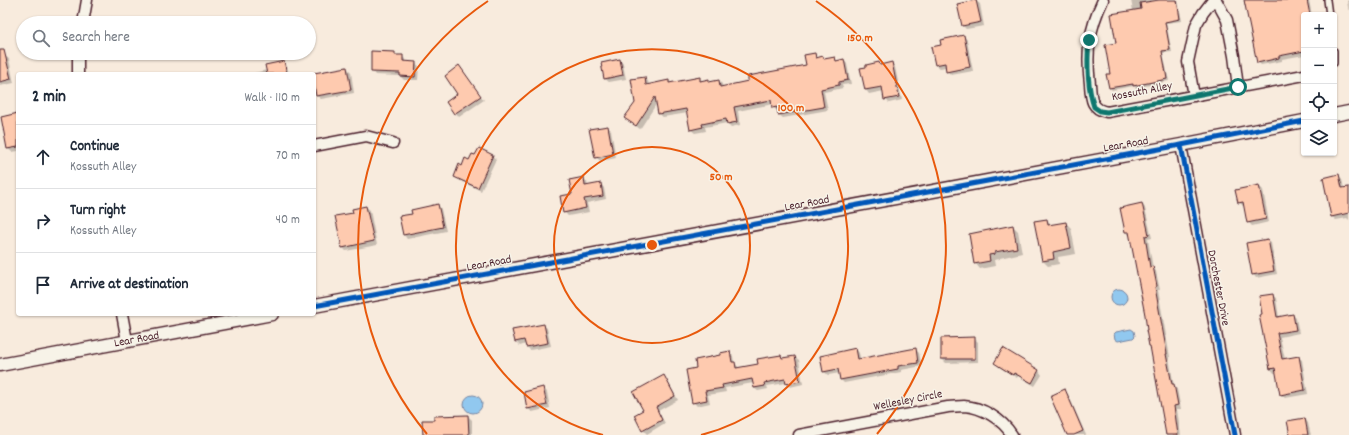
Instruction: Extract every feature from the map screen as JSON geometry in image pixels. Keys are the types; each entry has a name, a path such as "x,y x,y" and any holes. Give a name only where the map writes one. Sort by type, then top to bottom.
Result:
{"street":[{"path":"84,16 87,0"},
{"name":"Kossuth Alley","path":"1103,0 1093,24 1089,40 1088,55 1090,91 1094,107 1100,111 1107,112 1301,76"},
{"path":"1194,96 1188,62 1196,25 1213,0"},
{"path":"1216,0 1227,20 1238,87"},
{"path":"78,60 78,72"},
{"path":"1337,114 1349,112"},
{"name":"Lear Road","path":"316,306 1301,122"},
{"path":"316,146 366,136 393,143"},
{"name":"Dorchester Drive","path":"1181,145 1235,435"},
{"path":"122,316 127,341"},
{"name":"Lear Road","path":"0,365 261,316"},
{"name":"Wellesley Circle","path":"799,435 948,407 964,406 985,411 999,420 1012,435"}],"lane":[{"path":"1327,0 1329,12"}],"water":[{"path":"1119,289 1125,291 1127,297 1125,303 1119,305 1113,303 1111,297 1113,291"},
{"path":"1131,329 1134,331 1135,336 1133,338 1118,341 1115,339 1114,334 1116,332"},
{"path":"473,395 479,398 482,404 479,410 473,413 467,410 464,404 467,398"}],"building":[{"path":"976,0 981,22 962,26 957,4"},
{"path":"1159,0 1177,0 1180,19 1165,22 1170,50 1162,51 1167,79 1133,86 1133,84 1109,88 1106,74 1110,74 1105,45 1116,43 1111,14 1141,9 1140,3"},
{"path":"1244,0 1307,0 1309,12 1301,12 1301,52 1279,56 1279,58 1257,63"},
{"path":"964,35 970,67 946,72 945,63 935,65 931,47 941,45 940,40"},
{"path":"0,50 4,50 11,79 0,82"},
{"path":"371,51 395,52 395,55 403,55 403,61 416,62 415,77 400,76 400,73 371,72"},
{"path":"815,53 816,58 823,56 824,59 835,57 836,61 844,59 848,80 839,82 839,85 821,89 824,107 778,115 777,107 772,108 771,100 734,107 737,122 727,124 726,119 702,124 703,127 690,130 686,109 658,114 655,97 636,126 624,118 635,103 631,79 645,77 646,85 669,80 669,83 700,77 700,81 709,79 709,82 719,80 720,87 748,81 748,76 806,65 804,55"},
{"path":"620,59 623,75 604,79 601,63"},
{"path":"284,61 287,72 267,72 265,65"},
{"path":"879,62 880,65 892,62 899,97 884,100 882,87 865,90 860,68"},
{"path":"459,65 481,96 454,114 446,102 457,94 445,76"},
{"path":"347,67 351,90 316,96 316,73"},
{"path":"16,113 16,147 7,149 1,117"},
{"path":"608,126 613,154 595,158 589,129"},
{"path":"479,148 493,155 478,188 454,177 459,164 462,166 465,158 469,160 472,154 475,155"},
{"path":"1339,174 1342,188 1349,187 1349,213 1331,217 1323,178"},
{"path":"584,177 585,186 601,183 603,196 584,199 586,208 563,213 560,196 572,194 569,180"},
{"path":"1259,185 1266,219 1247,223 1243,202 1238,203 1235,190"},
{"path":"1142,203 1149,235 1145,236 1150,267 1153,266 1166,354 1178,405 1174,406 1178,435 1166,435 1129,232 1125,232 1120,208"},
{"path":"438,204 443,227 403,235 399,216 412,214 411,210"},
{"path":"366,206 374,241 342,248 335,216 353,213 352,209"},
{"path":"1047,219 1048,225 1066,222 1071,248 1053,252 1054,259 1042,261 1034,221"},
{"path":"1013,225 1017,248 995,252 995,254 989,255 990,261 974,264 969,234"},
{"path":"1268,239 1274,271 1252,275 1246,243"},
{"path":"1273,294 1277,317 1293,314 1296,330 1277,333 1282,359 1299,356 1305,390 1280,395 1275,368 1270,369 1259,315 1262,314 1259,296"},
{"path":"544,324 548,343 526,347 524,340 515,342 512,330"},
{"path":"975,337 975,359 941,359 941,338"},
{"path":"856,348 858,359 916,348 918,363 898,366 898,369 840,380 838,369 823,372 820,356"},
{"path":"1003,348 1039,370 1032,383 1014,373 1013,375 994,363"},
{"path":"730,351 732,362 735,362 736,368 758,364 757,359 781,355 782,358 795,356 800,381 786,384 785,379 764,383 765,386 754,388 752,379 722,385 723,388 705,391 707,400 692,403 686,370 696,368 695,360 720,355 720,353"},
{"path":"664,375 675,396 656,407 662,420 642,431 634,415 643,410 633,392"},
{"path":"543,387 547,405 527,409 524,392"},
{"path":"1065,389 1083,431 1074,435 1067,435 1050,396"},
{"path":"468,415 469,435 423,435 422,420 434,420 434,416"},
{"path":"1305,418 1308,435 1290,435 1287,421"}],"cycle path":[{"path":"316,306 1301,122"},
{"path":"1181,145 1235,435"}],"route":[{"path":"1089,40 1088,69 1090,91 1094,107 1100,111 1107,112 1238,87"}]}
